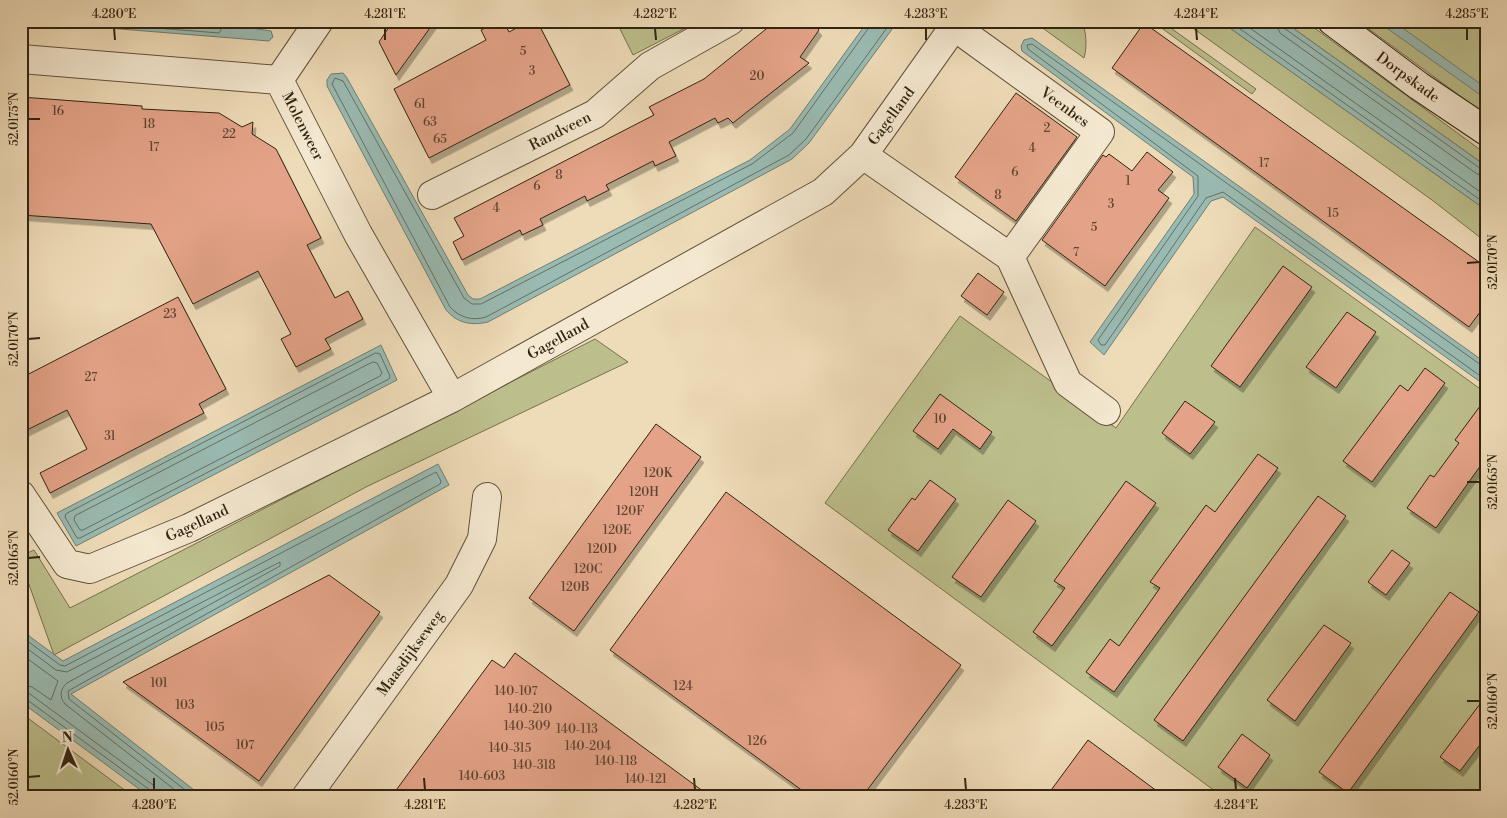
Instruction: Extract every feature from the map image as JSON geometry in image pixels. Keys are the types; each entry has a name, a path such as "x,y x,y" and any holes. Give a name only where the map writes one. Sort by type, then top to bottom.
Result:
{"street":[{"path":"279,80 319,21"},
{"name":"Randveen","path":"432,195 595,114 650,66 730,21"},
{"name":"Dorpskade","path":"1332,21 1418,86 1486,131"},
{"name":"Gagelland","path":"21,495 67,564 90,569 189,528 452,398 823,192 863,155 956,24"},
{"name":"Veenbes","path":"956,24 1100,132 1010,257"},
{"name":"Molenweer","path":"21,59 279,80 358,234 452,398"},
{"path":"863,155 1010,257 1068,383 1106,411"},
{"name":"Maasdijkseweg","path":"306,797 459,585 482,539 487,497"}],"green space":[{"path":"616,21 699,21 633,55"},
{"path":"1033,21 1081,21 1086,39 1084,58"},
{"path":"1152,21 1161,21 1256,89 1252,94"},
{"path":"1183,21 1220,21 1486,210 1486,242 1432,200"},
{"path":"1283,21 1305,21 1486,154 1486,166"},
{"path":"1358,21 1486,21 1486,115"},
{"path":"1255,227 1486,393 1486,797 1223,797 825,503 960,316 1116,428"},
{"path":"595,339 628,362 366,487 54,655 21,562 21,556 34,550 70,608"},
{"path":"21,713 134,797 21,797"}],"water":[{"path":"21,21 207,21 271,31 273,37 269,41"},
{"path":"868,21 898,21 809,143 792,159 488,322 482,323 460,321 446,310 327,86 327,80 331,74 343,73 347,78 468,295 473,299 480,299 750,160 790,129"},
{"path":"1220,21 1283,21 1486,166 1486,210"},
{"path":"1377,21 1393,21 1486,88 1486,99"},
{"path":"1032,38 1486,363 1486,386 1223,197 1211,201 1104,355 1090,342 1194,194 1193,177 1022,51 1021,46 1024,40"},
{"path":"381,345 397,380 76,546 57,513"},
{"path":"438,464 449,485 71,694 203,797 150,797 21,702 21,606 29,636 63,661"}],"building":[{"path":"393,21 435,21 396,75 379,42"},
{"path":"499,21 503,21 509,32 530,21 537,21 570,85 429,158 394,89 486,40 481,30"},
{"path":"776,21 810,21 819,30 800,57 809,63 733,123 728,118 718,123 715,118 669,142 676,156 655,166 653,161 606,185 609,190 587,201 585,196 540,219 543,225 522,235 520,230 462,260 453,242 464,236 454,218 654,115 649,107 704,79"},
{"path":"1144,23 1486,267 1486,304 1469,327 1112,68"},
{"path":"1016,93 1077,137 1016,221 955,177"},
{"path":"21,97 142,106 142,109 219,113 242,127 253,122 252,134 276,149 321,238 307,245 335,298 348,291 363,319 325,339 331,349 296,367 281,339 291,334 258,271 193,304 151,224 21,215"},
{"path":"1147,152 1173,172 1158,190 1169,198 1105,286 1042,240 1103,155 1106,157 1109,154 1132,171"},
{"path":"1283,266 1312,287 1240,387 1211,366"},
{"path":"978,273 1004,292 987,315 961,296"},
{"path":"178,297 226,389 199,404 204,413 50,493 40,473 87,449 67,410 21,433 21,378"},
{"path":"1347,312 1376,332 1336,388 1306,367"},
{"path":"1425,368 1445,383 1372,482 1343,461 1400,385 1408,391"},
{"path":"940,394 992,432 980,449 953,429 938,449 913,431"},
{"path":"1486,398 1486,458 1436,528 1407,508 1430,475 1434,477 1459,443 1455,440"},
{"path":"1185,401 1215,422 1190,454 1162,433"},
{"path":"656,424 701,457 574,631 529,598"},
{"path":"1258,454 1278,468 1114,692 1086,672 1110,639 1119,646 1160,588 1150,582 1206,505 1215,512"},
{"path":"930,480 956,499 918,551 888,530 912,498 915,500"},
{"path":"1126,481 1156,503 1052,646 1033,632 1065,588 1054,581"},
{"path":"726,492 961,665 862,797 811,797 610,650"},
{"path":"1318,496 1346,516 1183,741 1154,720"},
{"path":"1008,500 1036,521 981,597 952,577"},
{"path":"1392,550 1410,563 1386,595 1368,582"},
{"path":"329,575 380,612 259,781 123,682"},
{"path":"1450,592 1479,612 1348,793 1319,772"},
{"path":"1324,625 1351,643 1295,721 1267,700"},
{"path":"515,653 711,797 391,797 492,660 504,668"},
{"path":"1486,696 1486,737 1460,771 1440,757"},
{"path":"1242,734 1270,755 1247,788 1218,767"},
{"path":"1088,740 1165,797 1046,797"}]}
